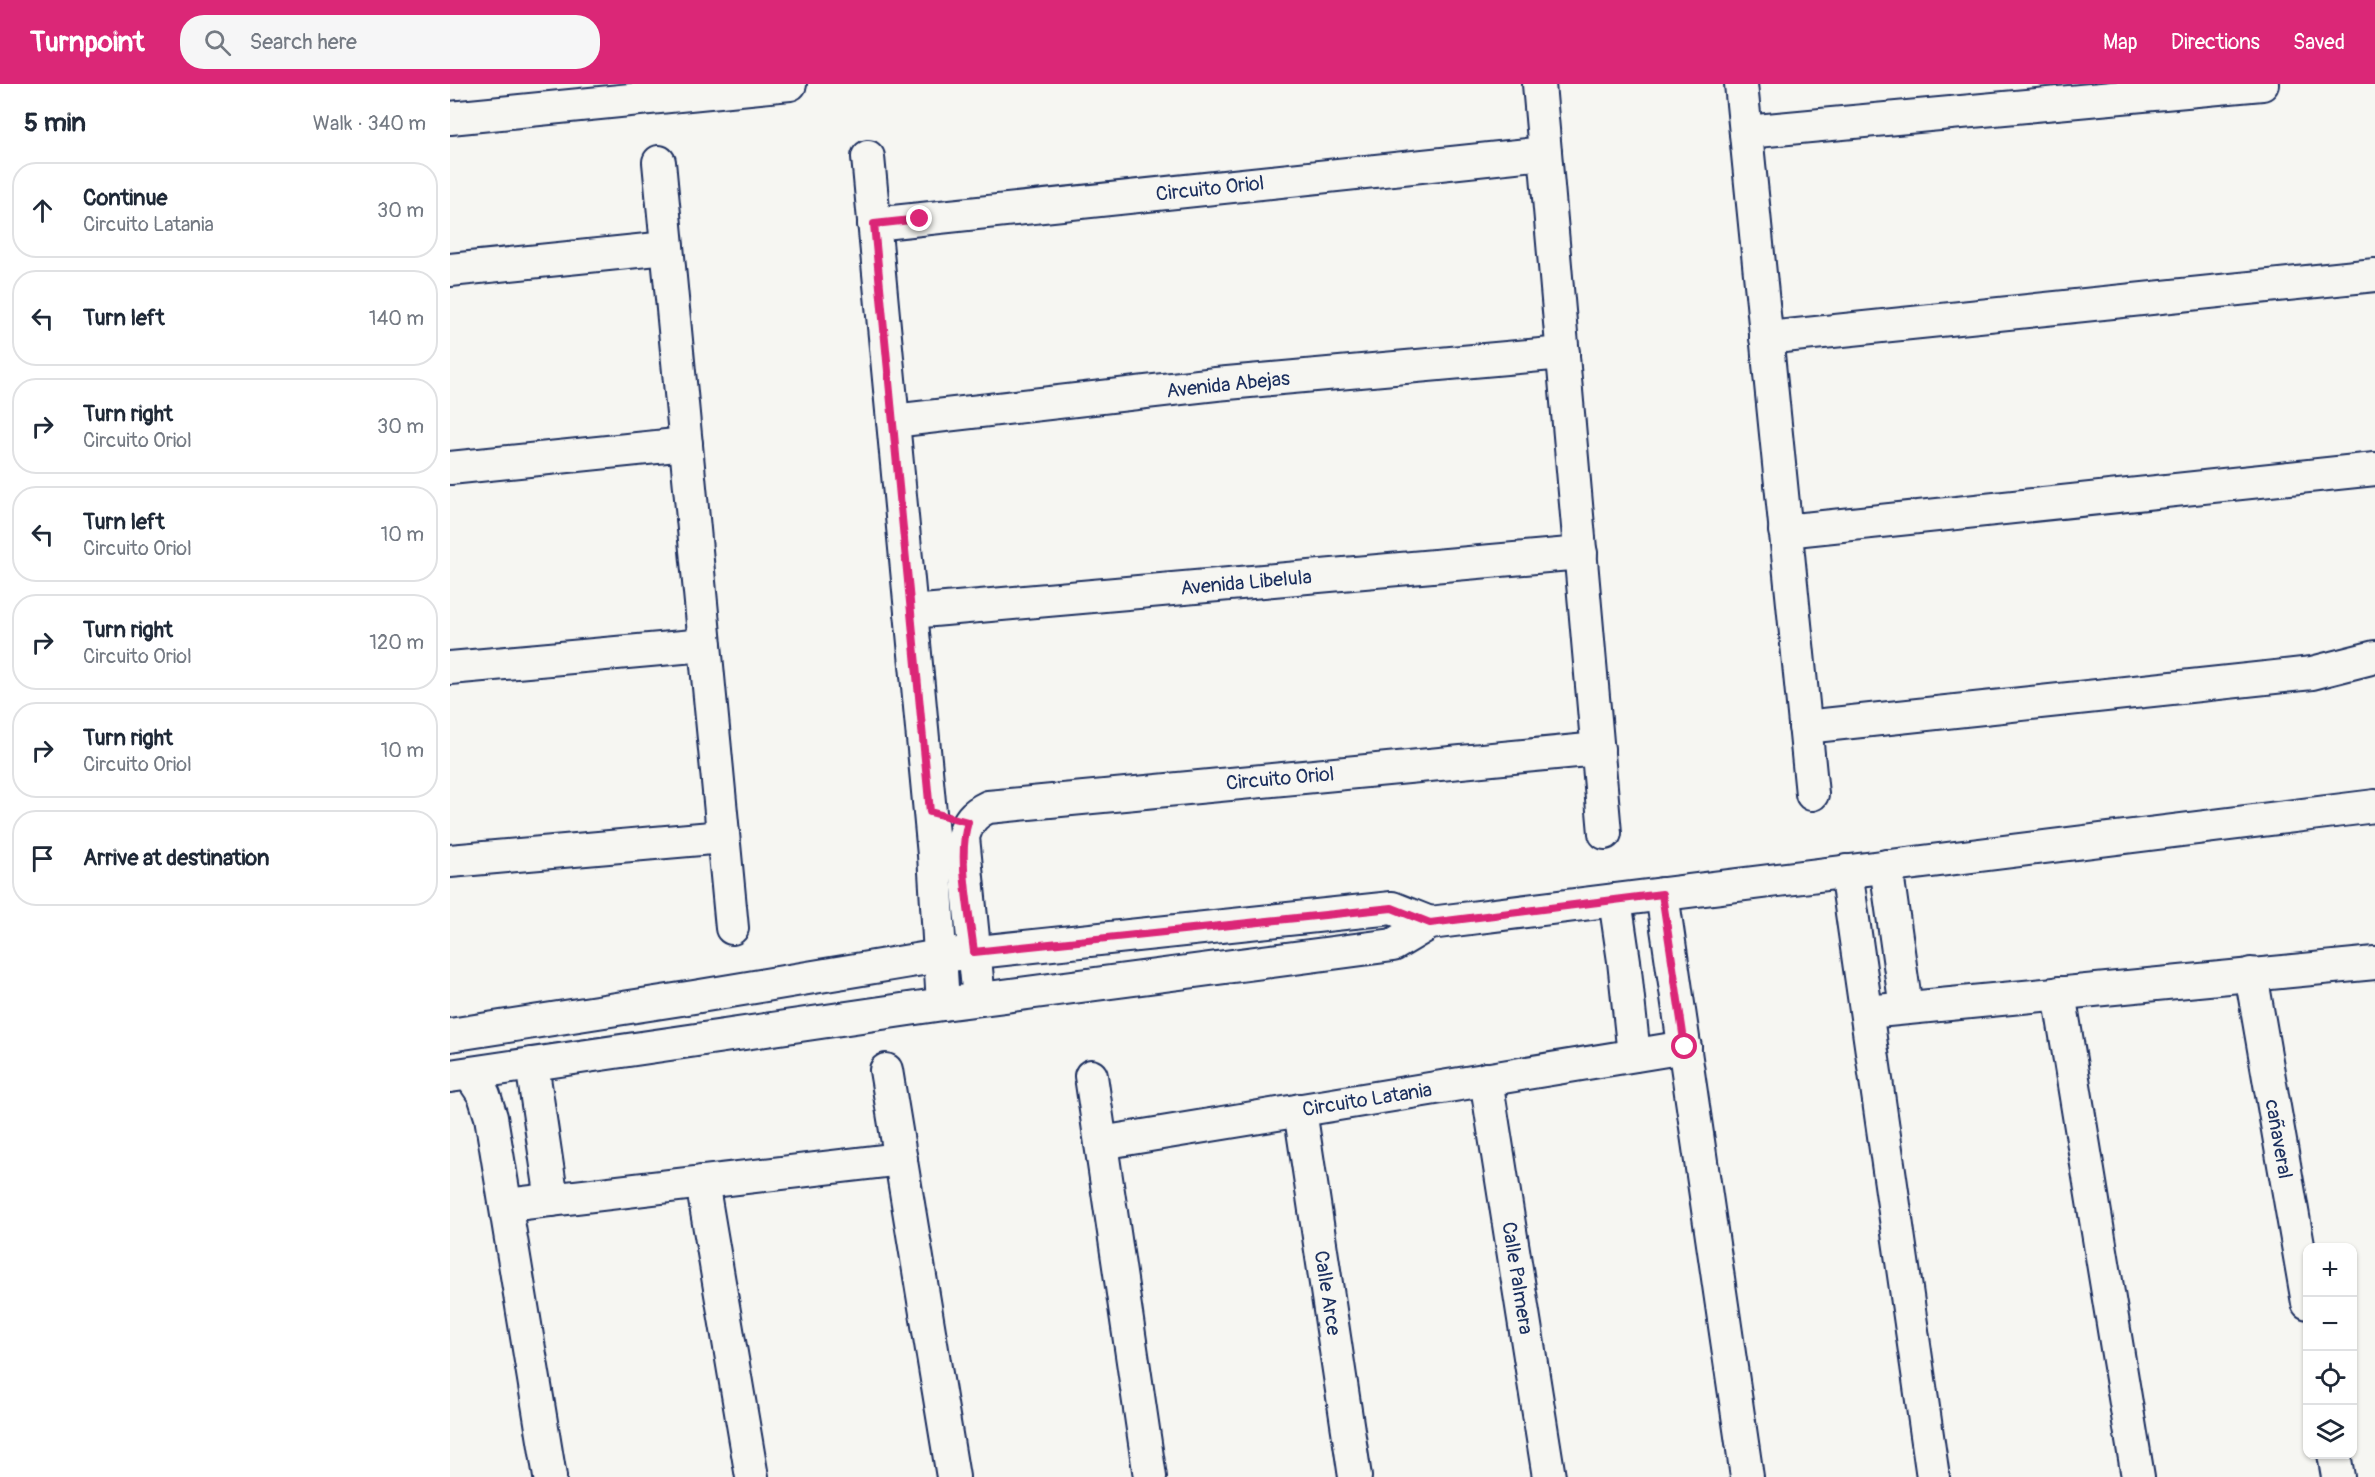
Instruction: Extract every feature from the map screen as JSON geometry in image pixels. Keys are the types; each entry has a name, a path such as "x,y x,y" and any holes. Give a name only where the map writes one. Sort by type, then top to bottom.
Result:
{"street":[{"path":"450,118 790,84"},
{"path":"1539,84 1605,833"},
{"path":"1741,84 1812,794"},
{"path":"1746,132 2262,84"},
{"name":"Circuito Oriol","path":"874,224 1545,153"},
{"path":"868,157 930,812 943,1004"},
{"path":"659,162 732,928"},
{"path":"450,270 667,248"},
{"path":"1766,338 2375,275"},
{"name":"Avenida Abejas","path":"893,421 1216,384 1563,353"},
{"path":"450,468 686,444"},
{"path":"1785,531 2375,469"},
{"name":"Avenida Libelula","path":"911,612 1581,553"},
{"path":"450,668 705,645"},
{"path":"1805,727 2312,673 2375,657"},
{"name":"Circuito Oriol","path":"968,822 977,812 988,807 1011,803 1598,749"},
{"path":"460,1075 943,1004 1393,945 1430,923 2375,806"},
{"path":"930,812 968,822 963,837 964,858 980,999"},
{"path":"450,861 723,837"},
{"path":"1886,866 1906,1008"},
{"path":"1846,871 1933,1477"},
{"path":"1662,894 1747,1477"},
{"path":"1615,900 1634,1055"},
{"path":"450,1035 974,952 1392,908 1430,923"},
{"path":"1867,1012 2375,963"},
{"name":"cañaveral","path":"2251,974 2306,1297"},
{"path":"2059,993 2138,1477"},
{"name":"Circuito Latania","path":"1101,1143 1685,1047"},
{"path":"532,1064 552,1200"},
{"path":"886,1070 952,1477"},
{"path":"460,1075 484,1095 491,1118 550,1477"},
{"path":"1091,1076 1150,1477"},
{"name":"Calle Palmera","path":"1486,1079 1549,1477"},
{"name":"Calle Arce","path":"1300,1110 1356,1477"},
{"path":"507,1205 901,1159"},
{"path":"702,1182 752,1477"},
{"path":"2335,1459 2338,1477"}],"route":[{"path":"920,219 874,224 930,812 968,822 963,837 974,952 1392,908 1430,923 1662,894 1685,1047"}]}
